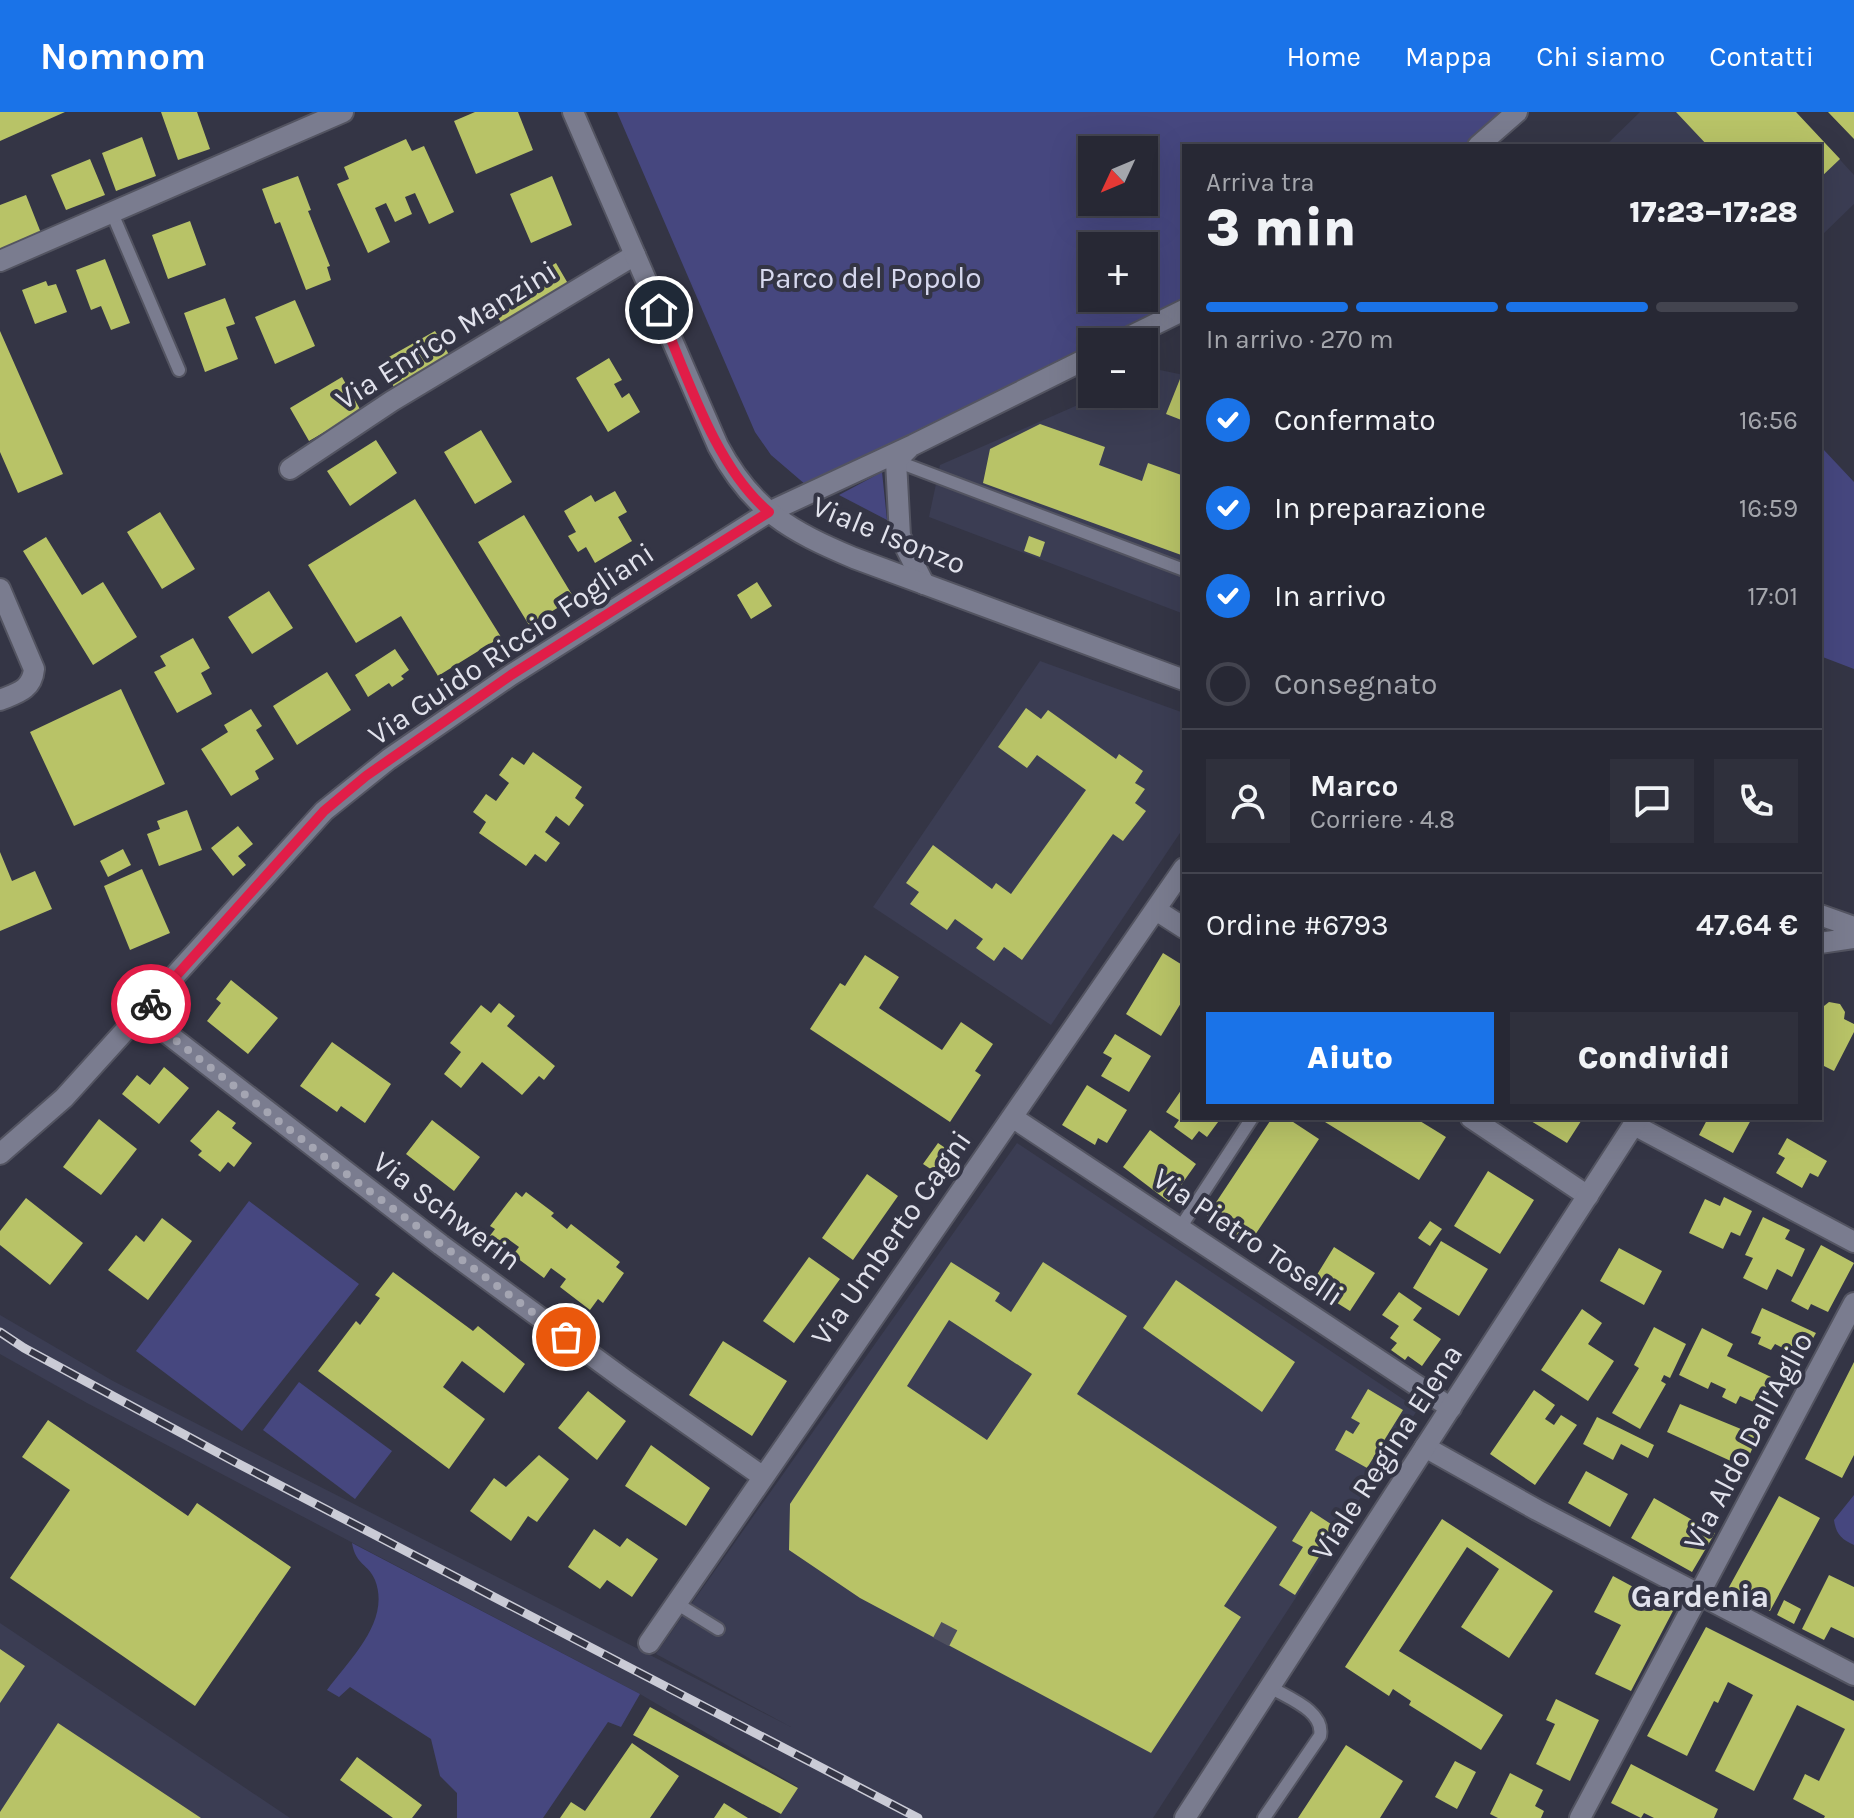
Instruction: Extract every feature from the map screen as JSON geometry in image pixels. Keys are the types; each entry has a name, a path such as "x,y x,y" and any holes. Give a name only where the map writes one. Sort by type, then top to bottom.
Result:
{"street":[{"path":"0,261 343,112"},
{"name":"Viale Isonzo","path":"573,112 718,446 733,474 752,498 806,538 1182,679"},
{"path":"1480,144 1517,112"},
{"name":"Via Enrico Manzini","path":"290,469 392,401 635,255"},
{"path":"1147,328 1182,311"},
{"name":"Via Guido Riccio Fogliani","path":"0,1154 49,1113 324,811 366,776 511,675 769,512 1078,363"},
{"path":"913,445 896,461 900,536 924,584"},
{"path":"0,589 34,669 27,688 0,700"},
{"name":"Via Umberto Cagni","path":"649,1643 1182,871"},
{"path":"1156,910 1182,927"},
{"path":"1822,916 1854,927"},
{"path":"1822,943 1854,938"},
{"name":"Via Schwerin","path":"142,1014 345,1173 566,1337 762,1476"},
{"name":"Via Pietro Toselli","path":"1012,1117 1451,1408"},
{"path":"1474,1120 1588,1196"},
{"path":"1636,1122 1854,1242"},
{"name":"Viale Regina Elena","path":"1190,1814 1636,1122"},
{"name":"Via Aldo Dall'Aglio","path":"1580,1818 1854,1303"},
{"path":"1425,1447 1537,1510 1854,1675"}],"lane":[{"path":"112,213 179,370"},
{"path":"896,461 1182,569"},
{"path":"1180,1228 1251,1120"},
{"path":"676,1603 718,1629"},
{"path":"1264,1818 1320,1736 1322,1728 1310,1711 1270,1687"}],"shaded area":[{"path":"1640,112 1796,112 1854,175 1854,204 1822,235 1822,144 1607,144"},
{"path":"1158,370 1182,375 1182,613 929,517 940,465 1078,405 1078,408 1158,408"},
{"path":"1040,661 1182,712 1182,830 1051,1025 873,907"},
{"path":"1017,1143 1418,1409 1153,1818 778,1818 798,1787 640,1694 87,1403 0,1354 0,1315 113,1381 791,1727 656,1654"},
{"path":"0,1623 290,1818 0,1818"}],"green space":[{"name":"Parco del Popolo","path":"617,112 1517,112 1480,144 1182,144 1182,309 1144,328 1078,328 1078,361 813,491 771,455 755,432"},
{"path":"1822,450 1854,482 1854,669 1822,657"},
{"path":"882,472 887,520 839,495"},
{"path":"249,1201 359,1284 242,1431 136,1351"},
{"path":"299,1382 392,1451 355,1499 263,1430"},
{"path":"1854,1495 1854,1545 1840,1536 1834,1520"},
{"path":"352,1543 640,1694 621,1727 608,1722 543,1818 457,1818 457,1793 440,1776 431,1739 350,1687 339,1697 327,1690 366,1639 377,1610 375,1580 356,1556"}],"building":[{"path":"0,112 65,112 0,141"},
{"path":"161,112 197,112 210,149 178,160"},
{"path":"475,112 518,112 533,150 476,174 454,121"},
{"path":"1676,112 1796,112 1840,159 1822,176 1822,144 1706,144"},
{"path":"1828,112 1854,112 1854,139"},
{"path":"142,137 156,176 116,191 102,153"},
{"path":"406,139 412,151 424,146 454,212 429,224 415,193 405,197 412,214 395,222 386,203 375,208 390,242 368,253 337,184 349,179 344,167"},
{"path":"90,159 105,195 66,210 51,175"},
{"path":"298,176 330,266 327,267 331,280 306,290 280,222 275,224 262,189"},
{"path":"552,176 572,225 531,243 510,194"},
{"path":"26,195 41,233 0,251 0,205"},
{"path":"190,221 206,265 168,279 152,235"},
{"path":"105,259 130,323 111,330 101,306 91,310 76,270"},
{"path":"556,263 570,287 503,326 489,302"},
{"path":"46,281 48,286 56,284 67,312 35,324 22,290"},
{"path":"225,298 235,324 226,327 238,359 205,372 184,313"},
{"path":"295,300 315,346 275,364 255,317"},
{"path":"0,331 63,474 18,493 0,452"},
{"path":"435,331 451,358 395,389 380,362"},
{"path":"609,358 622,380 614,384 622,398 629,393 640,412 608,432 576,378"},
{"path":"342,377 361,411 309,441 290,408"},
{"path":"1180,379 1182,380 1182,420 1166,414"},
{"path":"1040,424 1105,447 1099,465 1142,481 1148,463 1182,475 1182,555 983,483 990,449"},
{"path":"481,430 512,482 475,504 444,452"},
{"path":"376,440 397,473 350,506 327,471"},
{"path":"615,491 627,512 618,517 632,541 595,563 586,547 578,552 568,536 576,532 564,511 591,495 595,502"},
{"path":"415,499 501,637 438,676 401,616 356,643 308,565"},
{"path":"160,512 195,569 162,589 127,532"},
{"path":"524,515 574,598 529,625 478,542"},
{"path":"1029,536 1045,542 1040,557 1024,551"},
{"path":"46,537 82,595 103,582 137,637 93,665 23,551"},
{"path":"757,582 772,606 751,619 737,595"},
{"path":"269,591 293,628 252,654 228,617"},
{"path":"193,638 210,668 201,673 212,694 177,713 154,672 166,666 160,656"},
{"path":"395,649 409,670 401,676 404,679 392,687 389,683 368,697 355,675"},
{"path":"327,672 351,710 297,745 273,706"},
{"path":"121,689 165,784 74,826 30,732"},
{"path":"1026,708 1041,719 1048,710 1116,759 1119,754 1143,771 1135,783 1145,789 1135,803 1146,811 1123,841 1113,834 1022,960 1004,947 994,961 976,948 983,939 955,919 947,930 910,904 919,892 906,883 933,845 992,889 996,883 1011,894 1086,790 1037,755 1027,768 998,747"},
{"path":"251,709 262,726 256,730 274,759 255,771 259,779 231,796 201,749 228,732 224,725"},
{"path":"533,752 582,787 575,798 584,805 569,826 556,816 545,832 560,843 546,862 535,854 526,866 479,833 486,822 473,812 486,794 496,801 509,783 499,775 512,757 524,765"},
{"path":"187,810 202,850 159,866 147,834 160,829 157,821"},
{"path":"238,826 253,844 238,856 246,865 233,876 211,848"},
{"path":"123,849 131,865 108,877 100,861"},
{"path":"0,852 12,881 35,871 52,909 0,931"},
{"path":"142,869 170,933 130,950 104,886"},
{"path":"1163,953 1182,965 1182,1001 1161,1036 1126,1014"},
{"path":"865,955 899,977 879,1008 942,1050 961,1022 993,1044 975,1071 981,1075 950,1122 810,1029 840,983 845,986"},
{"path":"231,980 278,1018 248,1054 207,1021 221,1003 216,999"},
{"path":"1829,1002 1840,1004 1845,1012 1844,1019 1854,1024 1854,1032 1834,1071 1822,1065 1822,1004"},
{"path":"499,1003 515,1016 507,1026 555,1066 544,1080 539,1076 522,1095 482,1062 461,1088 444,1074 461,1052 450,1043 481,1005 491,1013"},
{"path":"1115,1034 1151,1056 1129,1092 1101,1076 1112,1058 1103,1053"},
{"path":"332,1042 391,1084 365,1123 341,1106 337,1112 300,1086"},
{"path":"164,1067 189,1088 159,1124 122,1094 137,1075 150,1085"},
{"path":"1087,1085 1127,1110 1107,1143 1098,1138 1095,1145 1062,1125"},
{"path":"1182,1089 1182,1120 1220,1120 1207,1137 1199,1131 1192,1140 1174,1127 1179,1120 1166,1112"},
{"path":"218,1110 236,1123 232,1128 252,1143 234,1167 228,1162 220,1172 198,1155 202,1151 190,1141"},
{"path":"99,1119 137,1149 101,1195 63,1167"},
{"path":"432,1120 480,1157 454,1191 406,1154"},
{"path":"1271,1120 1290,1120 1319,1139 1249,1244 1207,1216"},
{"path":"1418,1120 1446,1137 1419,1180 1325,1122"},
{"path":"1529,1120 1582,1120 1567,1143"},
{"path":"1707,1120 1751,1120 1733,1153 1699,1135"},
{"path":"1150,1130 1196,1164 1169,1202 1123,1167"},
{"path":"1787,1138 1827,1161 1818,1177 1810,1173 1802,1188 1776,1173 1785,1158 1778,1154"},
{"path":"938,1143 960,1158 946,1179 923,1164"},
{"path":"1488,1171 1534,1200 1500,1254 1454,1226"},
{"path":"867,1174 898,1196 853,1260 822,1238"},
{"path":"516,1192 522,1197 526,1192 554,1213 551,1216 567,1229 571,1224 620,1262 616,1267 624,1273 603,1303 598,1299 590,1310 560,1287 566,1279 551,1268 544,1278 513,1255 519,1247 508,1239 502,1247 489,1237 495,1229 490,1226"},
{"path":"1724,1197 1752,1211 1740,1236 1731,1232 1723,1249 1689,1233 1705,1199 1720,1206"},
{"path":"26,1198 83,1243 50,1285 0,1245 0,1231"},
{"path":"1763,1217 1790,1230 1785,1239 1805,1249 1792,1277 1777,1269 1767,1290 1743,1278 1753,1258 1745,1255"},
{"path":"162,1218 192,1241 148,1300 108,1270 136,1235 144,1242"},
{"path":"1430,1221 1442,1229 1430,1246 1418,1238"},
{"path":"1441,1241 1488,1269 1459,1316 1413,1288"},
{"path":"1821,1245 1854,1263 1828,1312 1811,1304 1808,1310 1791,1301"},
{"path":"1334,1247 1375,1273 1350,1311 1310,1286"},
{"path":"1619,1248 1662,1271 1644,1305 1600,1281"},
{"path":"809,1257 840,1279 794,1343 763,1321"},
{"path":"951,1262 1000,1293 995,1301 1011,1312 1043,1262 1127,1316 1077,1394 1277,1527 1224,1606 1241,1617 1151,1753 860,1598 789,1550 790,1504","holes":["949,1320 1032,1374 987,1440 907,1386"]},
{"path":"393,1272 473,1331 478,1326 525,1364 504,1393 462,1361 443,1387 485,1419 449,1469 318,1371 356,1321 360,1325 380,1298 375,1295"},
{"path":"1176,1280 1295,1362 1262,1412 1143,1328"},
{"path":"1399,1292 1422,1308 1413,1320 1441,1339 1422,1366 1408,1356 1405,1360 1391,1350 1397,1343 1390,1338 1399,1326 1382,1315"},
{"path":"1762,1308 1816,1333 1802,1358 1775,1344 1771,1350 1758,1344 1761,1337 1751,1333"},
{"path":"1582,1309 1602,1323 1588,1344 1614,1361 1588,1401 1541,1370"},
{"path":"1654,1327 1686,1344 1670,1378 1664,1375 1661,1381 1666,1384 1640,1429 1612,1413 1639,1368 1634,1365"},
{"path":"1702,1328 1733,1344 1727,1356 1771,1377 1758,1404 1740,1396 1736,1404 1722,1397 1726,1389 1711,1382 1708,1389 1679,1375"},
{"path":"723,1341 787,1381 752,1436 689,1395"},
{"path":"1854,1362 1854,1455 1842,1478 1805,1459"},
{"path":"1368,1389 1403,1410 1367,1468 1335,1450 1346,1430 1353,1434 1360,1423 1351,1418"},
{"path":"1534,1390 1555,1405 1545,1419 1554,1425 1561,1415 1577,1425 1535,1485 1490,1454"},
{"path":"588,1391 626,1421 597,1460 558,1428"},
{"path":"1680,1404 1758,1436 1744,1467 1667,1432"},
{"path":"1597,1417 1654,1445 1648,1458 1621,1444 1613,1460 1583,1444"},
{"path":"48,1420 188,1516 197,1503 291,1567 195,1706 10,1578 70,1490 22,1457"},
{"path":"651,1445 710,1488 686,1526 625,1486"},
{"path":"539,1455 569,1479 537,1522 528,1516 511,1541 470,1511 494,1478 506,1487"},
{"path":"1586,1471 1628,1494 1610,1527 1568,1503"},
{"path":"1779,1496 1820,1518 1770,1611 1728,1589"},
{"path":"1654,1498 1715,1533 1692,1572 1631,1538"},
{"path":"1311,1511 1337,1528 1295,1595 1279,1585 1303,1547 1292,1541"},
{"path":"1442,1519 1553,1591 1509,1658 1461,1627 1499,1569 1467,1547 1399,1651 1503,1715 1481,1750 1409,1705 1411,1701 1393,1689 1389,1696 1345,1667"},
{"path":"594,1529 620,1547 627,1538 658,1559 632,1597 607,1580 600,1589 568,1567"},
{"path":"1829,1575 1854,1587 1854,1638 1831,1627 1824,1640 1802,1629"},
{"path":"1613,1576 1674,1609 1631,1691 1595,1674 1621,1625 1594,1612"},
{"path":"1784,1600 1801,1609 1794,1624 1777,1615"},
{"path":"1706,1627 1854,1701 1854,1818 1824,1818 1793,1799 1805,1774 1819,1781 1845,1729 1797,1705 1754,1791 1715,1771 1753,1695 1728,1682 1718,1703 1714,1701 1687,1756 1647,1736"},
{"path":"0,1649 25,1666 0,1703"},
{"path":"1556,1699 1599,1720 1570,1781 1536,1764 1555,1724 1546,1720"},
{"path":"650,1707 798,1788 781,1814 633,1735"},
{"path":"58,1723 201,1818 0,1818 0,1812"},
{"path":"632,1743 679,1776 650,1818 560,1818 571,1802 585,1811"},
{"path":"1346,1745 1403,1781 1380,1818 1298,1818"},
{"path":"357,1757 422,1805 412,1818 393,1818 340,1780"},
{"path":"1455,1761 1476,1772 1457,1809 1435,1797"},
{"path":"1631,1764 1718,1809 1714,1818 1654,1818 1644,1813 1641,1818 1611,1803"},
{"path":"1510,1773 1543,1790 1535,1806 1544,1811 1541,1818 1498,1818 1490,1814"},
{"path":"724,1803 748,1818 714,1818"}],"tunnel":[{"path":"941,1642 952,1621"}],"railway":[{"path":"0,1332 235,1462 918,1818"}],"way so far":[{"path":"151,1004 142,1014 345,1173 566,1337"}],"district":[{"name":"Gardenia","path":"1700,1596"}],"route":[{"path":"151,1004 324,811 366,776 511,675 769,512 752,498 733,474 659,310"}]}
